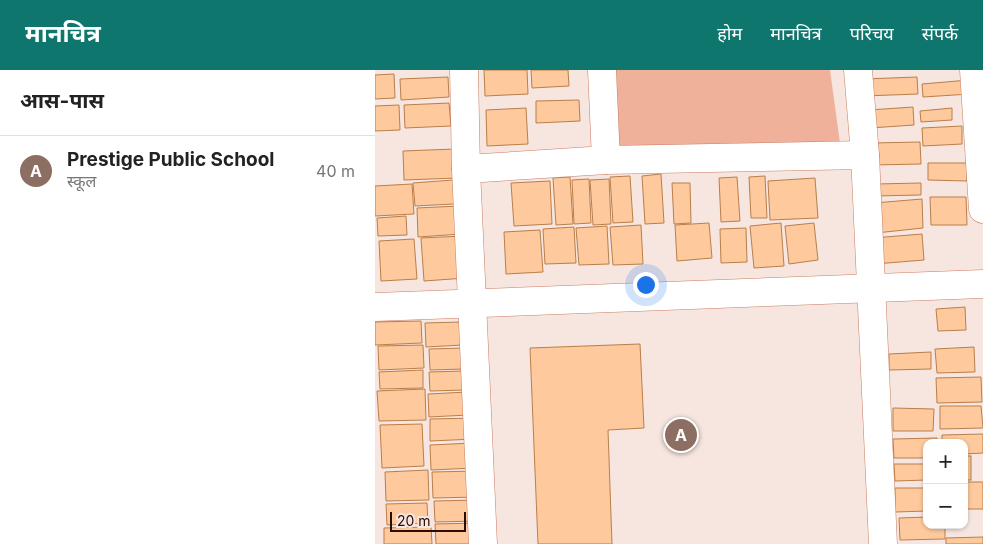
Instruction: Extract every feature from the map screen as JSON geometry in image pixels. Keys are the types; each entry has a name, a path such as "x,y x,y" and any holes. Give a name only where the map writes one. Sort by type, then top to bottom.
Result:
{"street":[{"path":"465,70 466,169 483,544"},
{"path":"602,70 606,160"},
{"path":"858,70 865,155 883,544"},
{"path":"974,70 983,209"},
{"path":"466,169 606,160 865,155"},
{"path":"375,307 983,284"}],"shaded area":[{"path":"610,70 830,70 840,143 615,154"}],"building":[{"path":"484,70 527,70 528,94 485,96"},
{"path":"531,70 568,70 569,86 532,88"},
{"path":"394,74 395,98 375,99 375,75"},
{"path":"448,77 449,97 401,100 400,79"},
{"path":"917,77 918,94 864,96 864,79"},
{"path":"969,80 970,94 923,97 922,84"},
{"path":"579,100 580,121 536,123 536,101"},
{"path":"449,103 451,126 405,128 404,105"},
{"path":"399,105 400,130 375,131 375,106"},
{"path":"913,107 914,125 870,128 869,110"},
{"path":"526,108 528,144 487,146 486,110"},
{"path":"952,108 952,120 921,122 920,111"},
{"path":"962,126 962,144 923,146 922,128"},
{"path":"920,142 921,164 872,165 872,143"},
{"path":"455,149 457,178 404,180 403,151"},
{"path":"928,163 967,163 967,181 928,180"},
{"path":"661,174 664,223 645,224 642,176"},
{"path":"630,176 633,222 613,223 610,177"},
{"path":"765,176 767,218 751,218 749,177"},
{"path":"570,177 573,224 556,225 553,178"},
{"path":"737,177 740,221 721,222 719,178"},
{"path":"815,178 818,218 770,220 768,181"},
{"path":"589,179 591,223 574,224 572,180"},
{"path":"609,179 611,224 593,225 590,180"},
{"path":"453,180 454,204 415,206 413,183"},
{"path":"550,181 552,224 514,226 511,183"},
{"path":"672,183 690,183 691,223 674,224"},
{"path":"921,183 921,195 875,196 875,184"},
{"path":"412,184 414,214 375,216 375,186"},
{"path":"930,197 966,197 967,225 931,225"},
{"path":"922,199 923,228 876,233 874,203"},
{"path":"459,206 461,234 418,237 417,208"},
{"path":"406,216 407,235 378,236 377,218"},
{"path":"709,223 712,258 677,261 675,225"},
{"path":"781,223 784,266 754,268 750,226"},
{"path":"814,223 818,260 789,264 785,226"},
{"path":"641,225 643,264 613,265 610,227"},
{"path":"607,226 609,264 579,265 576,228"},
{"path":"574,227 576,263 545,264 543,229"},
{"path":"746,228 747,262 721,263 720,229"},
{"path":"540,230 543,272 506,274 504,232"},
{"path":"922,234 924,260 875,264 873,238"},
{"path":"464,236 466,278 424,281 421,238"},
{"path":"414,239 417,279 381,281 379,241"},
{"path":"965,307 966,330 938,331 936,309"},
{"path":"421,321 422,343 375,345 375,322"},
{"path":"462,322 463,345 426,347 425,323"},
{"path":"640,344 644,428 608,430 612,544 538,544 530,348"},
{"path":"423,345 424,368 379,370 378,346"},
{"path":"974,347 975,372 937,373 935,349"},
{"path":"464,348 464,369 430,370 429,349"},
{"path":"931,352 931,369 889,370 889,354"},
{"path":"423,370 423,388 380,389 379,372"},
{"path":"464,371 465,390 430,391 429,372"},
{"path":"981,377 982,402 937,403 936,378"},
{"path":"425,389 426,420 379,421 377,391"},
{"path":"467,392 468,415 429,417 428,394"},
{"path":"940,406 981,406 983,428 940,429"},
{"path":"893,408 934,409 933,431 893,431"},
{"path":"474,418 475,439 430,441 430,419"},
{"path":"422,424 424,466 382,468 380,425"},
{"path":"983,434 983,453 968,454 968,439 942,439 942,435"},
{"path":"937,438 923,439 923,458 894,458 893,439"},
{"path":"473,443 474,468 431,470 430,445"},
{"path":"968,456 971,456 971,480 968,480"},
{"path":"894,464 923,464 923,480 895,481"},
{"path":"428,470 429,500 386,501 385,472"},
{"path":"477,471 479,497 433,498 432,472"},
{"path":"968,482 983,482 983,509 968,509"},
{"path":"895,488 923,488 923,511 895,512"},
{"path":"477,500 478,521 435,522 434,501"},
{"path":"427,503 428,523 387,525 386,504"},
{"path":"923,517 923,529 945,529 945,539 900,540 899,518"},
{"path":"478,523 478,544 436,544 435,524"},
{"path":"431,527 432,544 384,544 384,528"},
{"path":"983,537 983,544 946,544 946,538"}],"place":[{"name":"Prestige Public School","path":"681,435"}]}
